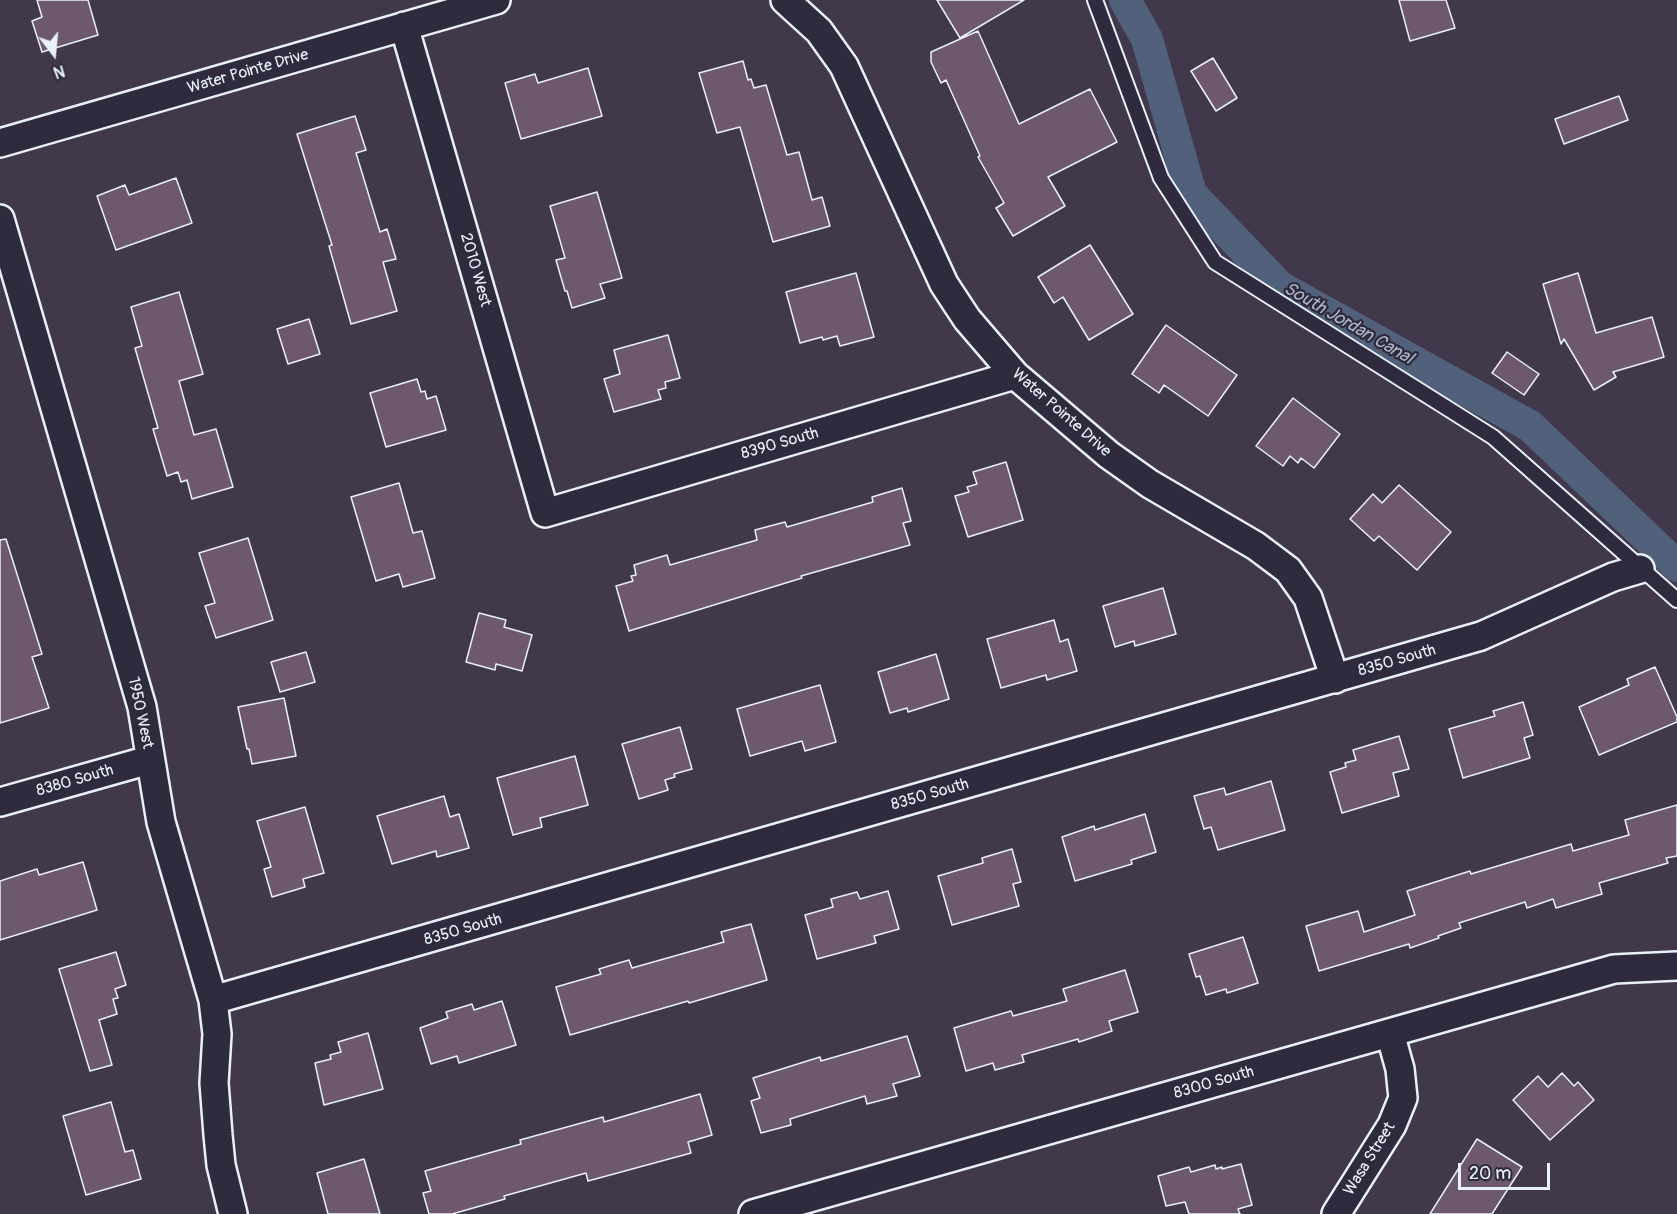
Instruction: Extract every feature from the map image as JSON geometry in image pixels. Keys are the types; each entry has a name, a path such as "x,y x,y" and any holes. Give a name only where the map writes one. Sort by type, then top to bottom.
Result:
{"street":[{"name":"Water Pointe Drive","path":"0,143 496,0"},
{"name":"Water Pointe Drive","path":"785,0 819,31 844,66 944,284 967,319 1015,375 1109,455 1142,478 1256,546 1288,570 1308,598 1335,679"},
{"name":"2010 West","path":"404,26 545,513"},
{"name":"1950 West","path":"0,219 142,707 161,822 213,1000 217,1034 214,1083 218,1135 221,1165 233,1214"},
{"name":"8390 South","path":"545,513 1015,375"},
{"name":"8350 South","path":"213,1000 1481,636 1603,582 1640,569"},
{"name":"8380 South","path":"0,802 149,760"},
{"name":"8300 South","path":"753,1214 1614,969 1677,966"},
{"name":"Wasa Street","path":"1335,1214 1392,1125 1402,1098 1400,1069 1390,1033"}],"lane":[{"path":"1095,0 1161,178 1215,262 1493,437 1677,600"}],"building":[{"path":"37,0 88,0 98,35 42,52 32,21 42,17"},
{"path":"937,0 1024,0 960,38"},
{"path":"1399,0 1446,0 1455,28 1410,41"},
{"path":"978,31 1019,124 1090,89 1117,142 1048,177 1065,206 1013,236 996,208 1004,203 978,157 980,156 946,80 941,83 931,62 931,52"},
{"path":"1213,58 1237,98 1216,111 1191,71"},
{"path":"743,61 748,80 751,79 754,88 766,85 787,155 799,152 812,200 822,197 830,226 773,242 740,127 717,133 699,73"},
{"path":"588,68 602,116 521,139 505,83 535,74 538,83"},
{"path":"1619,96 1628,120 1564,144 1555,119"},
{"path":"355,116 366,150 356,153 380,232 387,229 396,259 383,262 397,311 351,324 329,246 332,245 297,134"},
{"path":"176,178 192,223 116,250 97,196 125,185 129,195"},
{"path":"597,192 622,278 600,284 605,298 572,308 556,260 565,258 550,206"},
{"path":"1090,245 1133,314 1089,340 1063,297 1054,303 1038,277"},
{"path":"856,273 874,337 840,346 837,336 823,340 822,337 800,343 786,292"},
{"path":"1578,273 1596,333 1652,317 1664,357 1613,372 1616,377 1594,390 1564,339 1561,344 1543,284"},
{"path":"179,292 203,374 179,381 194,435 216,429 233,487 192,499 187,480 181,482 178,472 167,476 153,429 158,428 135,348 142,346 131,307"},
{"path":"309,319 320,354 288,364 277,329"},
{"path":"1166,325 1237,375 1208,416 1164,385 1159,393 1132,374"},
{"path":"668,335 680,378 665,382 666,388 658,390 661,399 614,412 604,379 620,374 614,350"},
{"path":"1507,352 1539,374 1524,395 1492,373"},
{"path":"417,379 421,392 425,391 427,399 436,396 446,430 386,447 370,393"},
{"path":"1293,398 1340,434 1314,468 1301,458 1298,463 1290,456 1283,466 1256,446"},
{"path":"1006,462 1023,520 968,537 955,496 969,492 967,487 977,484 973,472"},
{"path":"399,483 413,533 422,531 435,578 403,587 399,574 376,581 351,497"},
{"path":"1399,485 1451,532 1417,570 1379,536 1374,541 1350,519 1373,494 1382,503"},
{"path":"902,488 911,521 903,523 910,545 801,576 802,578 629,631 616,586 633,581 631,576 636,575 634,565 667,555 670,565 757,540 755,530 785,522 787,527 873,502 872,497"},
{"path":"248,538 273,620 216,638 205,606 215,603 199,553"},
{"path":"6,539 42,654 32,657 49,708 0,723 0,540"},
{"path":"1163,588 1176,634 1135,646 1134,641 1115,647 1103,606"},
{"path":"479,613 506,620 504,627 532,635 522,671 496,664 495,670 466,662"},
{"path":"1054,620 1060,642 1068,639 1077,671 1047,680 1046,675 1001,688 987,639"},
{"path":"306,652 315,682 280,692 271,662"},
{"path":"936,654 949,699 908,712 907,708 890,713 878,672"},
{"path":"1655,667 1677,717 1677,722 1599,755 1579,707 1629,685 1627,679"},
{"path":"820,685 836,742 805,751 802,741 750,756 737,709"},
{"path":"284,698 296,756 252,764 238,707"},
{"path":"1523,702 1533,735 1524,738 1530,758 1463,778 1449,729 1495,716 1493,711"},
{"path":"680,727 692,769 674,774 675,777 665,780 668,790 639,799 622,744"},
{"path":"1399,736 1409,769 1393,773 1399,796 1342,813 1330,772 1346,767 1345,763 1356,760 1353,750"},
{"path":"575,756 588,805 540,818 542,827 513,835 497,778"},
{"path":"1271,781 1285,830 1218,850 1211,827 1204,829 1194,796 1224,788 1226,795"},
{"path":"444,796 450,817 459,814 469,848 437,857 436,851 392,864 377,816"},
{"path":"1677,805 1677,856 1666,858 1668,863 1599,883 1602,894 1556,908 1553,899 1527,908 1525,902 1459,923 1461,928 1410,948 1409,944 1319,971 1306,926 1358,911 1364,932 1415,915 1407,891 1470,871 1471,874 1571,844 1573,851 1629,835 1625,820"},
{"path":"305,807 324,873 303,879 305,887 272,897 264,869 271,867 257,821"},
{"path":"1145,814 1156,852 1131,860 1132,864 1075,881 1062,837 1094,826 1095,830"},
{"path":"1012,849 1021,882 1013,884 1019,906 952,925 938,876 983,863 982,858"},
{"path":"83,862 97,910 0,940 0,881 37,869 39,875"},
{"path":"888,891 899,929 874,936 876,943 817,959 805,915 833,907 831,899 857,892 860,899"},
{"path":"751,924 767,980 570,1035 556,987 601,974 599,969 629,960 632,968 724,942 721,932"},
{"path":"1243,937 1258,983 1227,993 1226,989 1206,995 1200,976 1196,977 1189,954"},
{"path":"116,952 126,985 115,989 118,998 113,999 117,1014 99,1020 112,1065 90,1071 59,969"},
{"path":"1125,970 1138,1012 1109,1021 1112,1031 1079,1042 1078,1039 1022,1055 1024,1062 995,1070 993,1063 966,1071 954,1028 1011,1011 1013,1016 1067,1001 1063,989"},
{"path":"502,1001 516,1045 459,1063 457,1056 431,1064 420,1028 448,1018 446,1012 472,1004 474,1010"},
{"path":"368,1033 383,1089 324,1105 315,1063 331,1059 330,1055 341,1052 338,1042"},
{"path":"907,1036 920,1076 893,1084 897,1096 867,1104 865,1096 790,1119 791,1125 761,1133 751,1101 760,1098 753,1078 820,1057 821,1061"},
{"path":"1562,1073 1574,1086 1578,1082 1594,1100 1550,1140 1513,1100 1538,1076 1548,1087"},
{"path":"700,1094 712,1135 688,1142 691,1153 588,1181 586,1173 504,1196 505,1199 452,1214 429,1214 423,1193 431,1191 425,1171 521,1144 520,1140 603,1117 604,1122"},
{"path":"111,1102 125,1152 133,1150 141,1179 86,1195 63,1116"},
{"path":"1477,1139 1522,1167 1492,1214 1430,1214"},
{"path":"364,1159 380,1214 328,1214 317,1173"},
{"path":"1241,1164 1252,1205 1238,1209 1240,1214 1189,1214 1185,1202 1166,1206 1158,1176 1189,1167 1191,1172 1215,1165 1216,1169 1222,1167 1222,1169"}],"waterway":[{"name":"South Jordan Canal","path":"1125,0 1147,39 1191,194 1280,287 1530,426 1677,566"}]}
